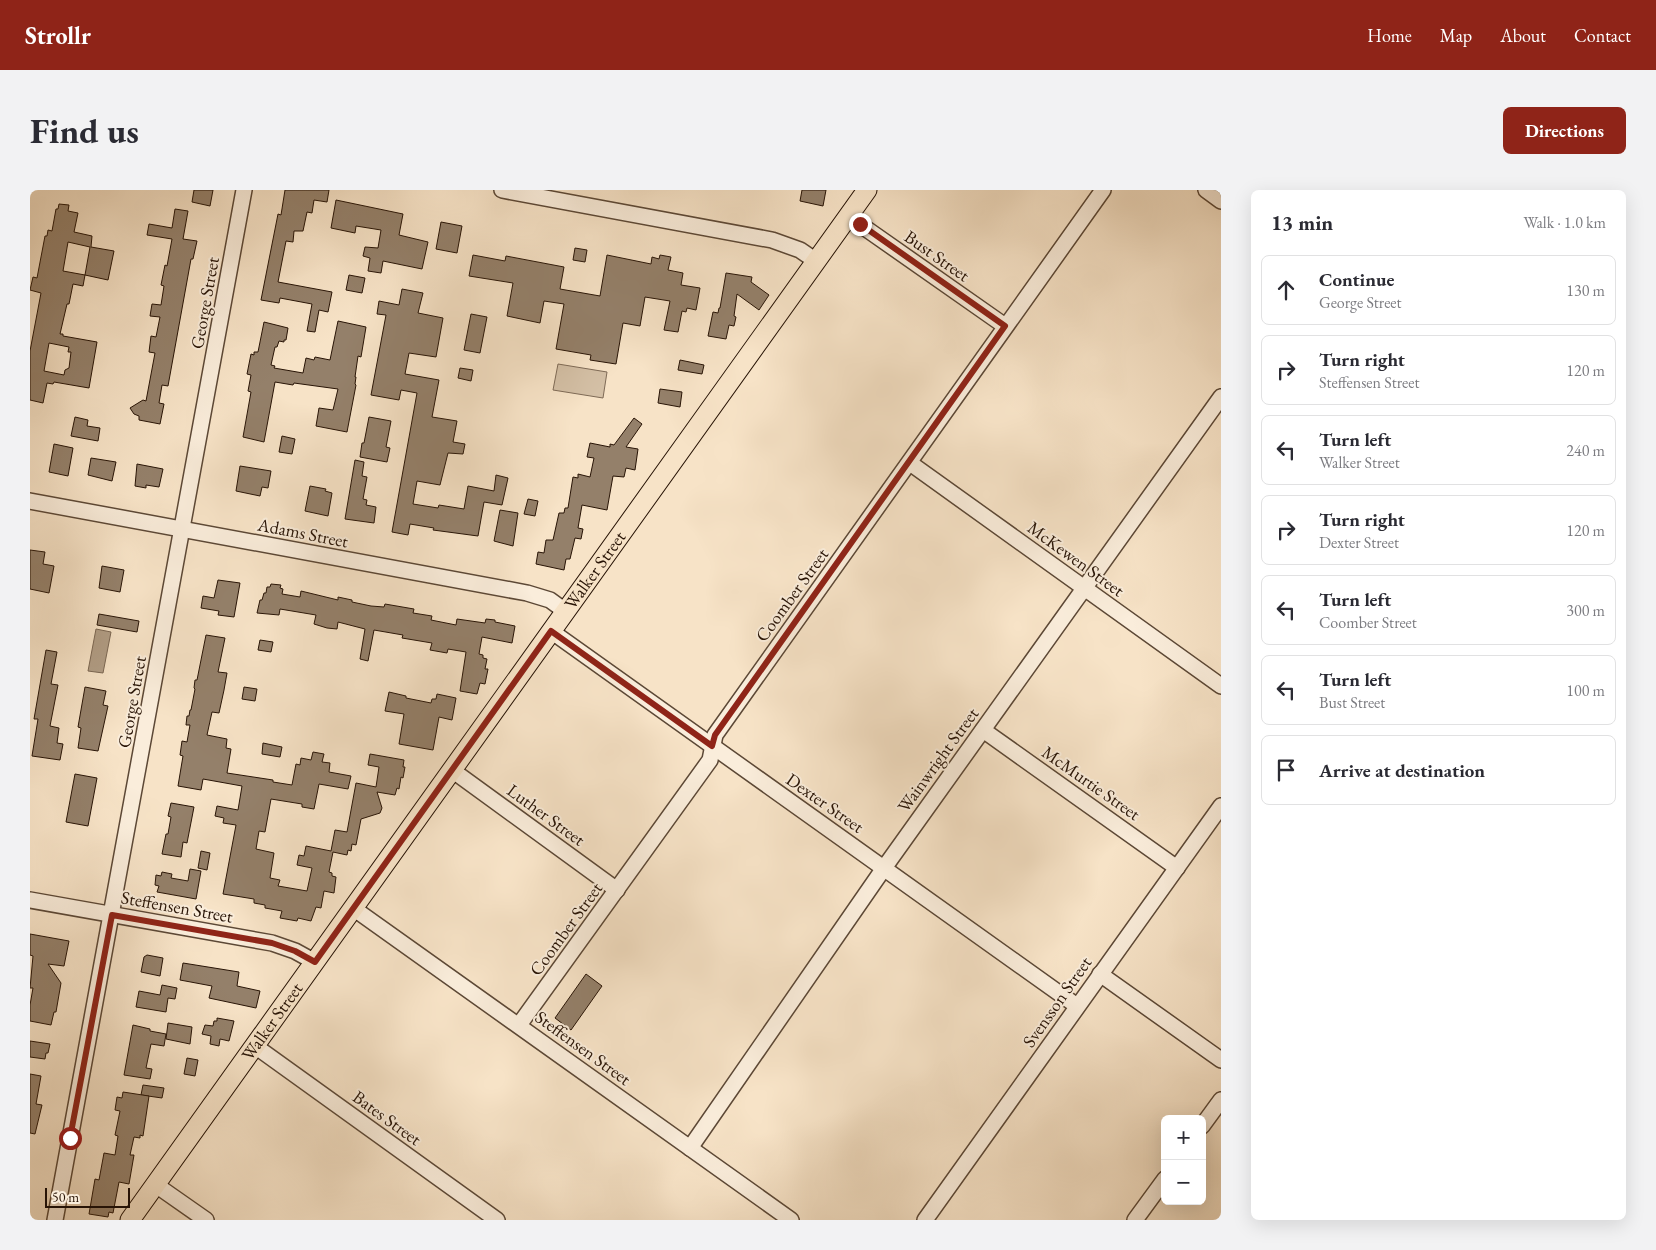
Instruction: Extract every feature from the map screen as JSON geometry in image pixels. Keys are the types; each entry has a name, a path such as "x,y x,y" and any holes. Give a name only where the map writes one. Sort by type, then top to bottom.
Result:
{"main road":[{"name":"Walker Street","path":"130,1220 867,190"}],"street":[{"name":"George Street","path":"55,1220 244,190"},
{"path":"502,190 772,240 800,250 816,261"},
{"name":"Coomber Street","path":"519,1025 710,760 715,735 910,463 1102,190"},
{"path":"1206,190 1221,200"},
{"name":"Bust Street","path":"848,216 1005,326"},
{"name":"Wainwright Street","path":"690,1148 884,868 1221,397"},
{"name":"McKewen Street","path":"910,463 1221,686"},
{"name":"Adams Street","path":"30,501 527,593 550,600 565,611"},
{"name":"Dexter Street","path":"551,631 1077,1006"},
{"name":"McMurtie Street","path":"983,730 1176,868"},
{"name":"Luther Street","path":"452,770 617,890"},
{"name":"Svensson Street","path":"925,1220 1221,806"},
{"name":"Steffensen Street","path":"30,900 272,943 295,951 315,962"},
{"name":"Steffensen Street","path":"353,908 791,1220"},
{"path":"1100,974 1221,1060"},
{"name":"Bates Street","path":"255,1046 497,1220"},
{"path":"1206,1121 1221,1100"},
{"path":"156,1185 206,1220"},
{"path":"1136,1220 1161,1185"}],"shaded area":[{"path":"558,364 607,372 603,398 553,390"},
{"path":"96,629 111,632 103,673 88,671"}],"building":[{"path":"194,190 213,190 210,206 192,202"},
{"path":"285,190 329,190 327,202 314,200 312,213 307,212 303,231 294,231 293,242 286,241 278,282 332,292 328,312 319,310 315,332 307,331 312,304 280,298 279,303 261,300 278,214 281,215"},
{"path":"802,190 826,190 823,206 800,201"},
{"path":"336,200 403,214 399,235 428,242 422,269 383,261 381,273 368,271 370,258 363,256 365,247 378,248 381,230 356,226 355,233 331,228"},
{"path":"59,204 69,205 68,211 78,213 74,232 92,236 91,247 114,251 108,280 85,275 83,286 73,284 60,334 97,342 89,388 54,382 53,384 47,383 43,403 30,400 30,351 41,293 30,290 33,277 37,278 45,236 47,236 48,230 52,231 56,209 58,209","holes":["68,242 90,247 85,275 63,271","49,343 69,347 68,352 71,352 69,368 65,370 64,375 44,371"]},
{"path":"175,209 188,211 183,239 197,241 193,259 191,259 168,386 162,385 159,403 164,404 160,424 139,420 139,416 134,414 130,408 143,400 146,401 155,353 149,352 151,336 156,337 160,317 150,316 152,304 161,305 164,286 161,285 172,239 147,235 149,224 172,228"},
{"path":"441,222 462,226 457,253 436,249"},
{"path":"575,248 587,250 585,262 573,260"},
{"path":"473,255 505,261 506,256 564,267 560,289 600,296 607,255 651,264 652,257 659,259 660,255 671,257 668,270 683,273 681,285 700,288 696,310 687,308 686,312 682,311 678,332 664,330 670,301 645,297 640,326 623,323 616,364 590,360 591,355 556,349 564,304 544,301 540,323 507,316 513,283 469,276"},
{"path":"726,273 752,277 751,282 769,295 759,310 737,294 734,326 729,325 726,339 708,336 713,312 718,313 720,308"},
{"path":"349,275 365,278 362,293 346,290"},
{"path":"402,289 423,293 418,313 443,318 436,357 409,353 405,374 439,380 432,417 457,421 453,442 465,444 463,454 448,453 440,485 417,481 413,504 438,508 439,505 464,509 468,486 494,491 496,475 508,478 502,505 484,502 478,536 433,530 434,528 410,524 408,535 392,532 417,393 401,390 399,400 371,395 386,315 377,314 379,301 399,305"},
{"path":"471,314 487,317 480,353 464,350"},
{"path":"338,321 366,327 361,357 358,356 355,377 356,385 347,432 316,426 319,408 333,410 338,389 275,382 264,442 243,437 251,392 248,391 251,375 247,374 251,354 254,355 254,352 258,352 264,322 288,328 286,340 284,342 279,341 277,347 275,347 271,365 275,366 274,368 303,373 306,358 314,360 315,357 330,360"},
{"path":"680,360 704,365 702,374 678,370"},
{"path":"460,368 473,370 471,381 458,378"},
{"path":"660,389 682,392 680,407 658,403"},
{"path":"75,417 88,420 87,426 100,428 98,441 71,436"},
{"path":"369,417 391,421 386,447 390,448 387,462 360,457"},
{"path":"634,418 642,424 626,447 638,449 635,470 626,468 624,477 613,476 607,510 582,505 578,528 583,529 581,539 575,538 570,559 566,559 564,570 536,564 538,552 544,553 546,540 553,540 559,513 564,513 565,508 568,508 573,477 578,478 578,474 590,477 594,458 587,457 590,443 610,447 610,444 614,445"},
{"path":"282,436 295,439 292,454 279,452"},
{"path":"54,444 73,448 68,476 49,472"},
{"path":"91,458 116,462 112,481 88,475"},
{"path":"355,460 364,462 362,476 367,477 363,499 367,500 366,505 376,507 374,523 345,519"},
{"path":"137,464 163,469 159,487 146,485 146,488 135,486"},
{"path":"240,466 271,471 268,488 262,487 260,496 236,491"},
{"path":"310,486 326,489 325,491 332,493 328,516 305,511"},
{"path":"528,499 538,501 535,516 524,514"},
{"path":"500,510 518,513 513,546 494,541"},
{"path":"30,550 45,552 43,564 54,566 49,593 30,589"},
{"path":"102,566 124,570 120,592 99,588"},
{"path":"218,580 240,583 234,617 218,615 219,611 201,608 203,596 214,598"},
{"path":"271,584 281,585 280,588 283,589 282,594 300,597 301,591 338,600 338,597 352,600 352,602 371,606 384,607 385,604 414,609 413,613 432,616 431,620 456,625 457,619 485,623 486,619 495,620 495,622 515,626 512,643 482,637 479,654 487,659 485,669 488,669 485,684 480,683 477,694 460,691 466,652 448,649 447,653 430,650 432,643 402,638 403,635 374,630 368,661 360,659 365,629 338,622 337,629 327,628 314,624 316,615 280,609 279,615 257,613 260,600 262,600 267,587 270,587"},
{"path":"99,614 139,621 137,632 97,625"},
{"path":"206,635 225,638 218,672 227,673 224,690 219,713 212,712 207,735 227,739 226,748 231,749 227,773 292,785 296,764 300,765 301,758 311,760 313,752 324,754 322,762 330,763 329,772 351,776 348,789 319,784 314,809 302,807 302,804 271,799 265,832 259,831 256,849 274,853 270,878 280,880 278,886 307,891 312,868 297,865 299,855 304,856 306,846 331,851 335,830 347,832 356,783 376,787 379,767 368,765 370,754 404,760 403,778 401,777 399,789 397,788 395,795 377,792 382,808 380,813 361,819 356,845 352,844 351,851 348,850 347,855 333,852 329,872 332,873 332,876 336,877 334,893 324,891 321,908 316,907 311,921 298,918 297,921 280,918 282,911 265,908 265,905 254,903 254,899 223,894 236,825 223,823 224,818 215,816 217,806 238,810 242,786 203,779 201,790 178,786 183,756 180,755 182,741 187,742 190,725 186,725 187,716 189,716 191,710 195,680 197,680"},
{"path":"260,640 273,642 271,652 258,650"},
{"path":"46,650 57,652 51,684 58,685 50,726 59,728 57,743 63,744 60,760 32,756 38,719 34,719"},
{"path":"85,687 106,691 103,705 108,706 98,751 78,748 81,728 78,727"},
{"path":"244,687 257,689 255,701 242,699"},
{"path":"389,692 431,703 432,699 436,699 437,694 456,698 452,720 439,717 433,750 399,744 404,714 385,711"},
{"path":"263,743 282,747 280,757 262,754"},
{"path":"75,774 97,778 88,826 66,822"},
{"path":"171,803 194,807 187,843 183,842 181,857 162,854 171,817 168,816"},
{"path":"201,851 210,853 207,870 198,868"},
{"path":"190,869 201,871 196,899 157,892 159,886 155,885 156,875 161,876 162,872 172,874 171,878 188,881"},
{"path":"30,934 69,941 64,966 48,964 61,983 56,1012 54,1012 51,1025 30,1021 33,988 30,988 33,956 30,955"},
{"path":"147,955 163,958 160,976 141,972 144,957"},
{"path":"183,963 239,972 237,986 260,991 256,1008 209,998 212,986 180,980"},
{"path":"586,974 602,986 571,1030 555,1018"},
{"path":"162,985 177,988 175,999 168,998 166,1012 136,1007 139,991 160,995"},
{"path":"217,1018 234,1021 229,1041 220,1039 219,1046 210,1044 211,1036 202,1034 205,1025 213,1026"},
{"path":"168,1023 192,1027 190,1044 166,1039"},
{"path":"133,1025 166,1034 164,1046 151,1044 146,1068 152,1069 150,1079 124,1075"},
{"path":"30,1041 50,1044 45,1059 30,1057"},
{"path":"187,1058 198,1060 195,1076 184,1074"},
{"path":"30,1074 41,1076 36,1104 42,1105 35,1134 30,1133"},
{"path":"143,1085 164,1088 162,1098 141,1095"},
{"path":"123,1092 149,1096 143,1136 140,1135 140,1138 134,1137 130,1155 134,1155 129,1184 119,1182 113,1213 109,1212 108,1217 89,1214 95,1179 99,1180 104,1153 115,1155 118,1136 115,1135 120,1111 115,1110 117,1097 122,1098"}],"route":[{"path":"70,1138 112,915 255,939 295,951 315,962 551,631 712,746 715,735 910,463 1005,326 860,224"}]}
